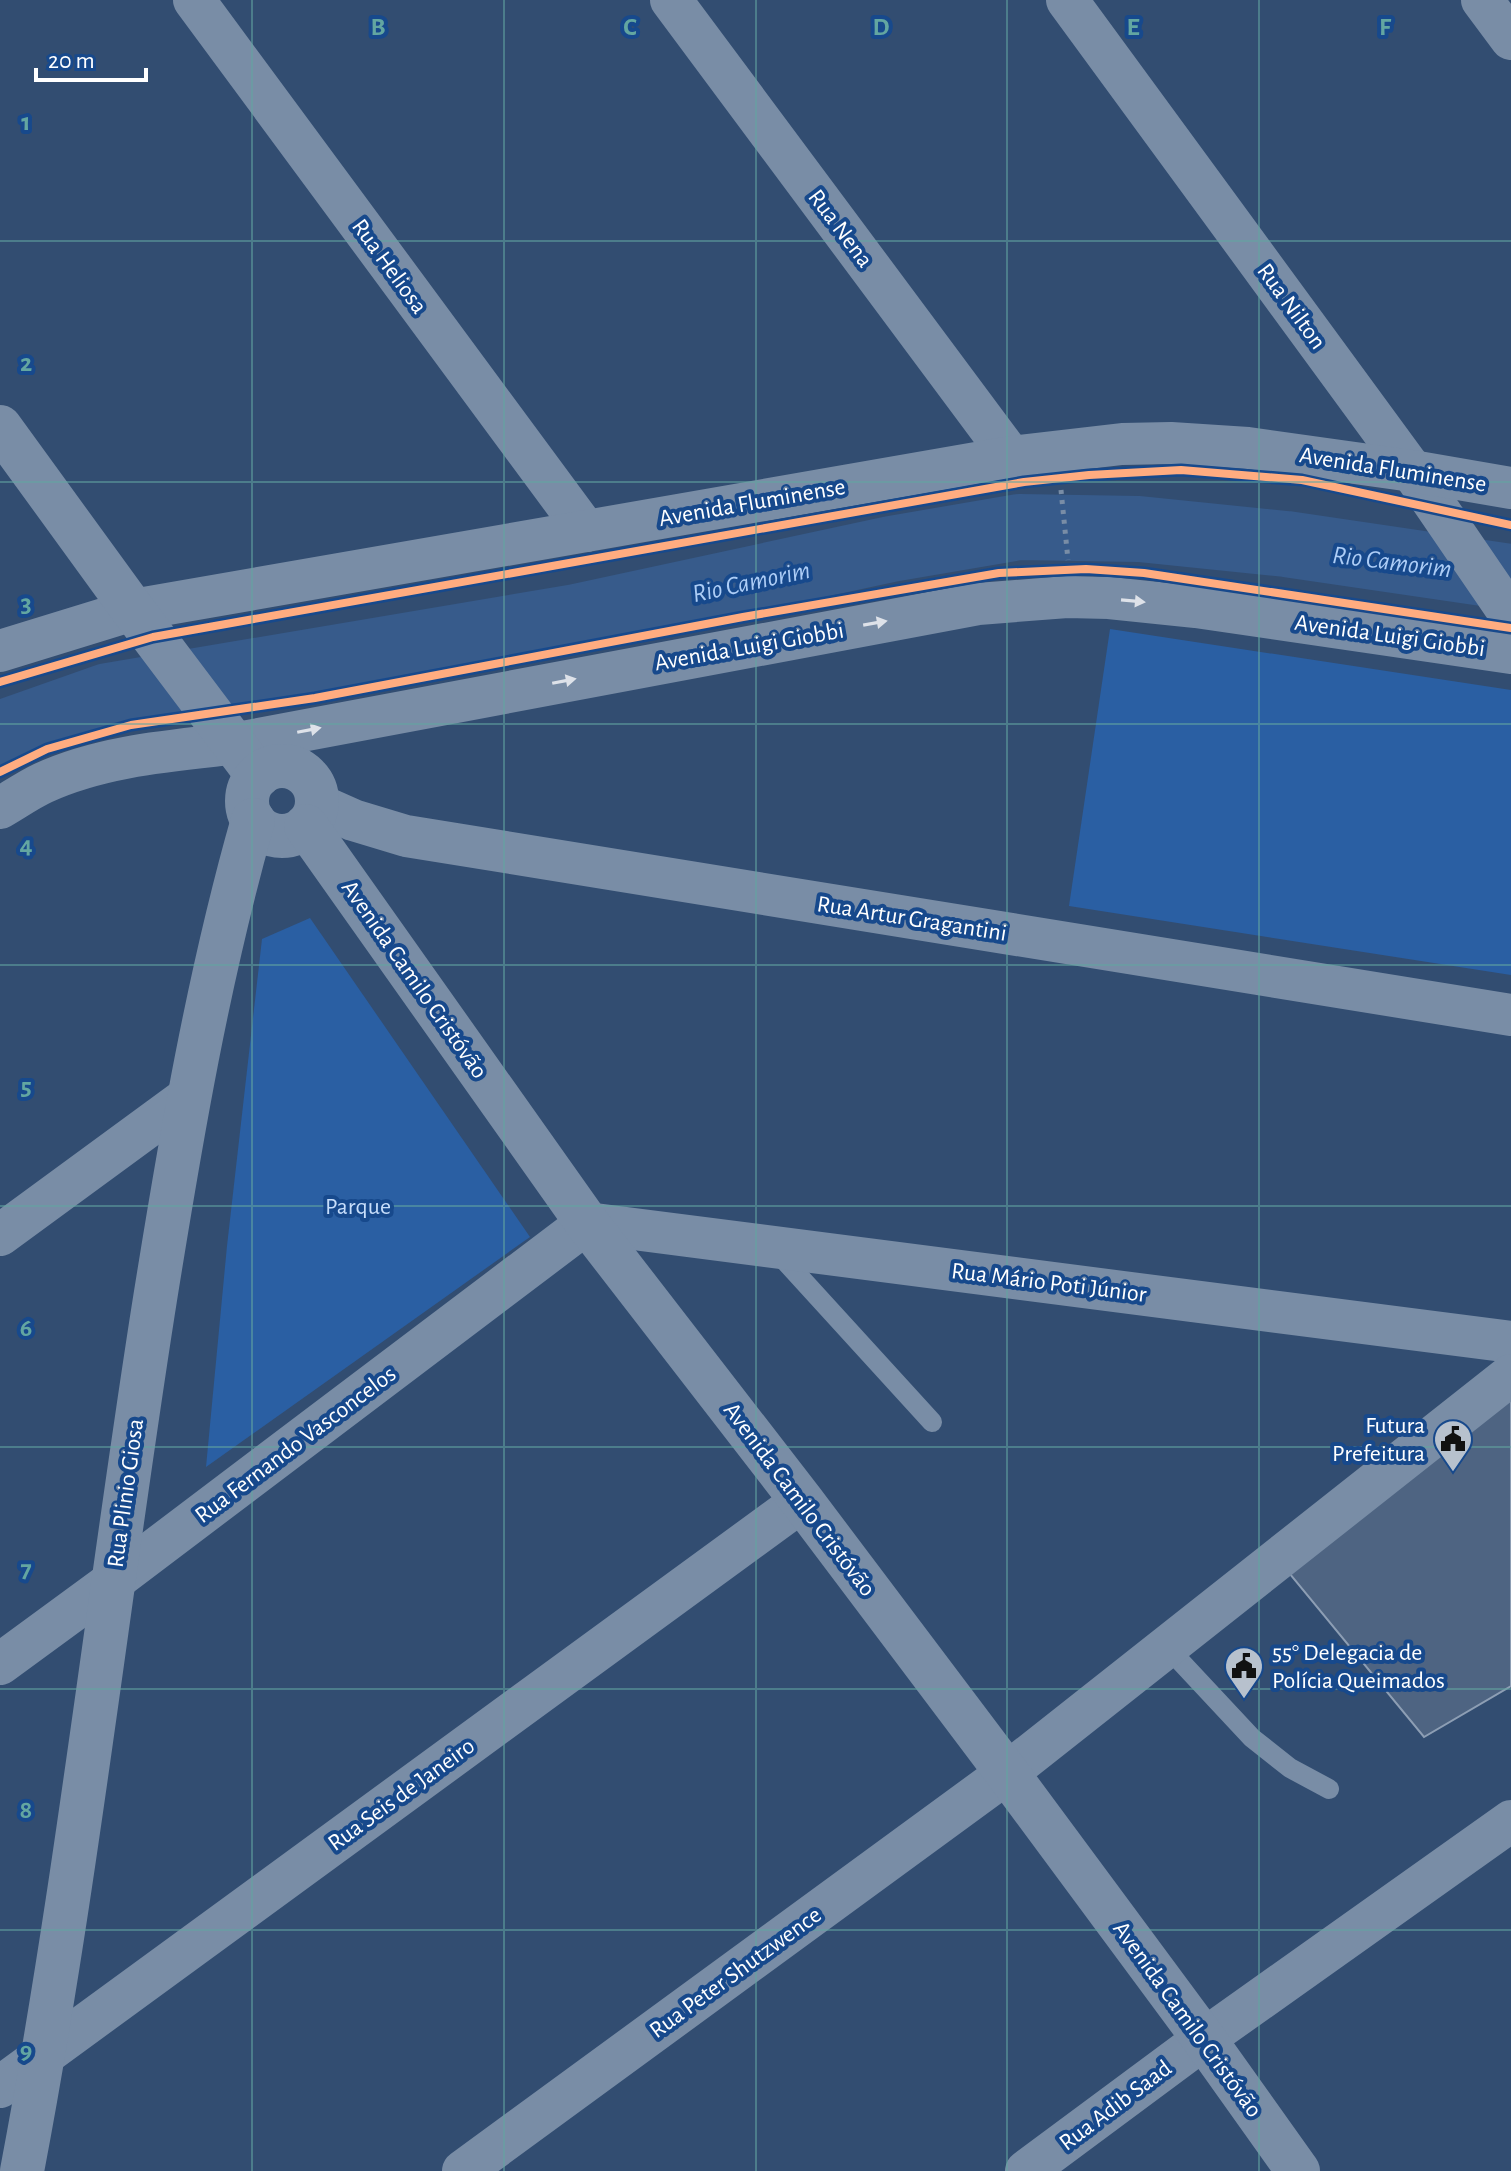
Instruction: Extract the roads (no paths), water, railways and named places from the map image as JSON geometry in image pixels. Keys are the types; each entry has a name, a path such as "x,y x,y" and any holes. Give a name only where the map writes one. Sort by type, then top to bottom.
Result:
{"street":[{"name":"Rua Heliosa","path":"194,0 586,531"},
{"name":"Rua Nena","path":"671,0 1011,457"},
{"name":"Rua Nilton","path":"1067,0 1412,471 1511,616"},
{"path":"1482,0 1511,39"},
{"path":"0,427 233,744"},
{"name":"Avenida Fluminense","path":"0,651 586,531 1011,457 1122,444 1171,443 1248,448 1511,488"},
{"name":"Avenida Luigi Giobbi","path":"0,808 42,783 86,768 148,753 233,744 947,609 1038,599 1109,598 1196,607 1511,653"},
{"name":"Avenida Camilo Cristóvão","path":"233,744 274,767 293,767 314,786 312,815 587,1223 1007,1773 1298,2171"},
{"name":"Rua Plinio Giosa","path":"22,2171 44,2056 112,1582 187,1098 225,920 253,820 233,744"},
{"path":"253,820 264,830 278,835 293,834 312,815"},
{"name":"Rua Artur Gragantini","path":"312,815 353,820 406,836 1511,1015"},
{"path":"0,1235 187,1098"},
{"name":"Rua Mário Poti Júnior","path":"587,1223 1511,1342"},
{"name":"Rua Fernando Vasconcelos","path":"0,1664 587,1223"},
{"name":"Rua Peter Shutzwence","path":"463,2171 1007,1773 1511,1375"},
{"name":"Rua Seis de Janeiro","path":"0,2087 802,1501"},
{"name":"Rua Adib Saad","path":"1026,2171 1204,2039 1511,1821"}],"lane":[{"path":"772,1246 932,1422"},
{"path":"1167,1647 1252,1738 1290,1768 1329,1789"}],"waterway":[{"name":"Rio Camorim","path":"0,734 108,696 576,617 891,549 1019,527 1139,529 1286,544 1511,577"}],"place":[{"name":"Futura Prefeitura","path":"1453,1473"},
{"name":"55° Delegacia de Polícia Queimados","path":"1244,1700"}],"park label":[{"name":"Parque","path":"358,1206"}]}
